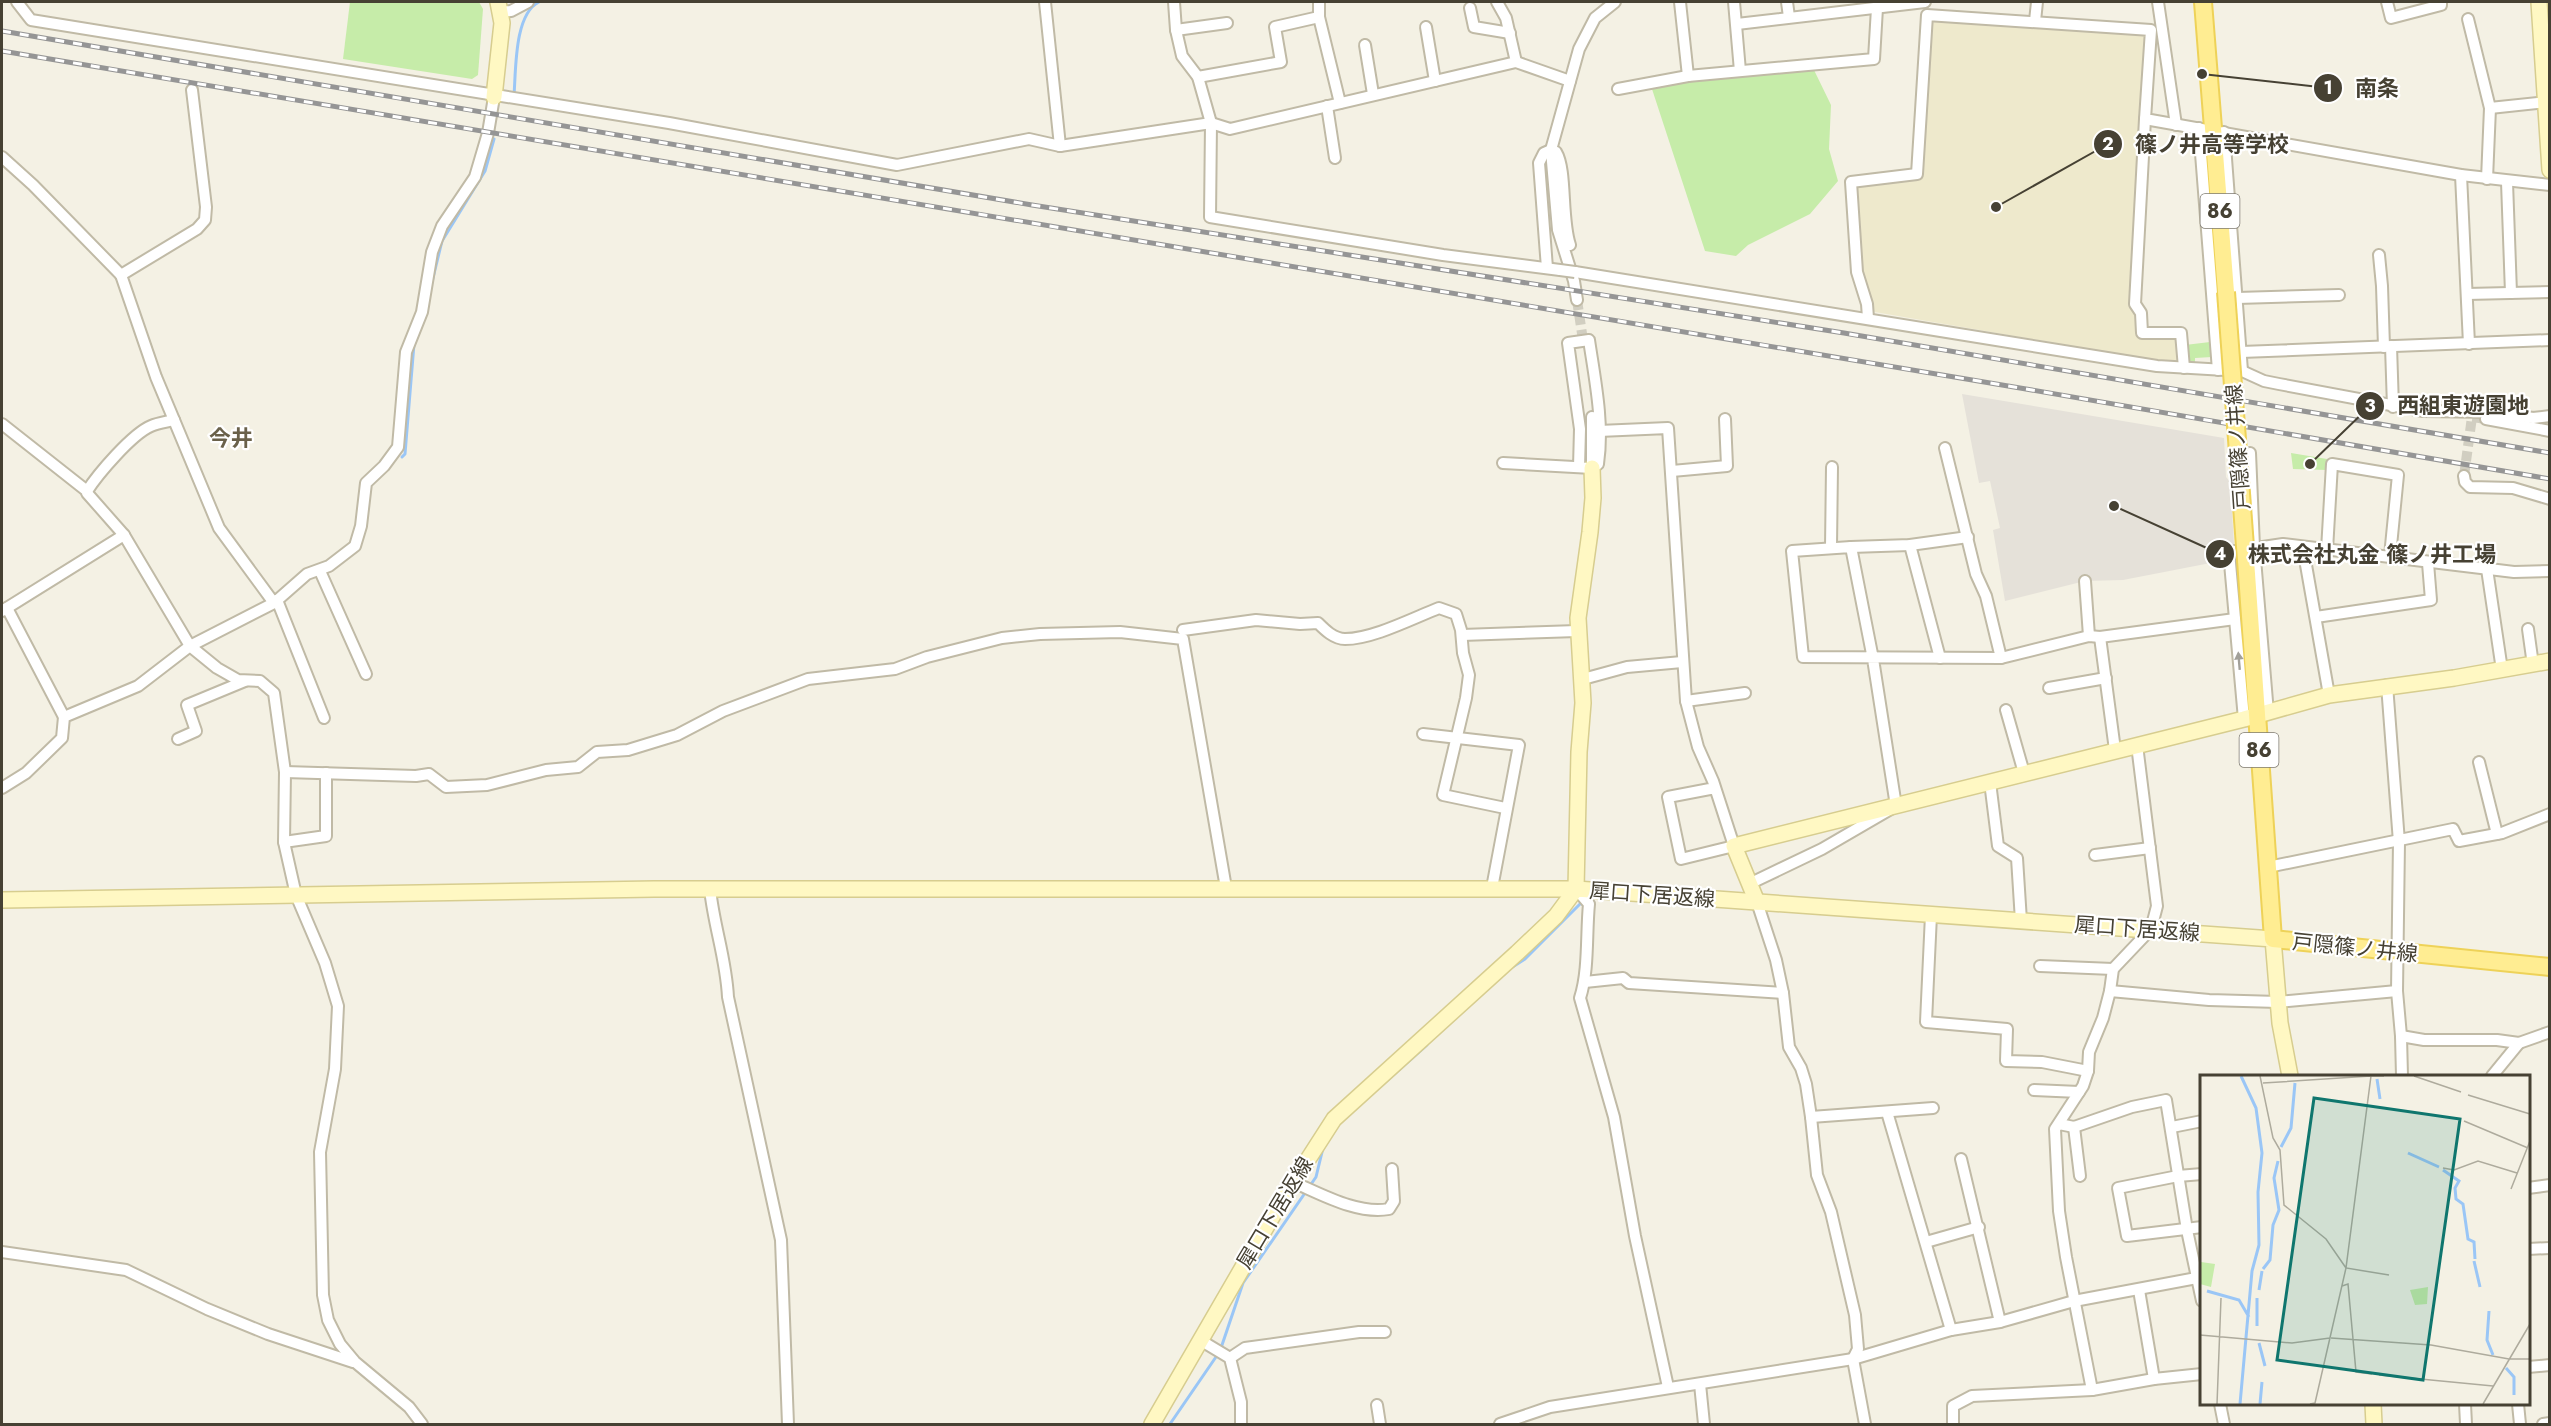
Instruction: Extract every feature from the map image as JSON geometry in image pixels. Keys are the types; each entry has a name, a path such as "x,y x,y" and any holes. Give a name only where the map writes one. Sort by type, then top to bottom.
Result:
{"main road":[{"name":"戸隠篠ノ井線","path":"2203,2 2212,130 2231,295 2250,554 2256,716 2273,939 2550,967"}],"street":[{"path":"17,2 31,20 494,97 669,123 897,165 1029,139 1060,146 1211,123 1230,129 1516,62 1570,81"},
{"path":"64,717 138,686 190,646 275,602 307,574 320,571 355,546 361,526 366,483 384,466 398,447 406,352 422,312 432,252 442,226 475,177 488,133 502,23 499,7 511,11 528,2"},
{"path":"1045,2 1060,146"},
{"path":"1174,2 1176,30 1182,56 1198,77 1211,123 1210,217 1443,255 1547,268 1868,318 2157,366 2242,371 2272,382 2393,406 2442,413 2492,412 2521,418 2550,416"},
{"path":"1319,2 1319,17 1340,103"},
{"path":"1497,2 1510,33 1516,62"},
{"path":"1577,300 1574,281 1558,230 1551,150 1579,49 1595,18 1615,2"},
{"path":"1680,2 1688,76"},
{"path":"1734,2 1740,71"},
{"path":"1787,2 1789,17"},
{"path":"1737,24 1925,2"},
{"path":"2035,21 2037,2"},
{"path":"2158,2 2157,29 2145,119 2135,304 2141,313 2142,333 2181,333 2184,368"},
{"path":"2387,2 2391,18 2441,4 2440,2"},
{"path":"2540,2 2550,170"},
{"path":"1470,8 1474,27 1510,33"},
{"path":"1618,89 1688,76 1874,59 1877,8"},
{"path":"1868,318 1867,304 1857,272 1851,182 1917,174 1927,15 2157,29"},
{"path":"1198,77 1281,62 1275,27 1319,17"},
{"path":"2468,19 2490,108 2487,179"},
{"path":"1176,30 1227,23"},
{"path":"1426,27 1435,81"},
{"path":"2157,29 2176,125"},
{"path":"1365,45 1373,94"},
{"path":"121,275 197,228 205,220 206,207 192,90"},
{"path":"2490,108 2546,102"},
{"path":"1327,106 1335,158"},
{"path":"2145,119 2461,175 2507,182 2550,185"},
{"path":"2212,130 2218,370"},
{"path":"1547,268 1539,163 1544,153 1551,150 1556,152 1560,161 1566,234 1577,273"},
{"path":"2,158 33,184 121,275 156,377 219,528 275,602 324,718"},
{"path":"2461,175 2469,344"},
{"path":"2507,182 2511,293"},
{"path":"2379,255 2393,406"},
{"path":"2467,294 2550,292"},
{"path":"2242,371 2231,295 2339,295"},
{"path":"1503,463 1585,468 1598,464 1599,431 1588,339 1568,343 1585,468 1593,498 1577,631 1582,679 1576,889 1589,904 1585,938 1585,982 1580,998 1614,1117 1635,1236 1668,1387"},
{"path":"2241,352 2550,340"},
{"path":"1584,347 1592,409 1585,468"},
{"path":"1672,471 1727,466 1725,419"},
{"path":"2486,419 2550,431"},
{"path":"87,491 97,475 138,435 150,427 174,420"},
{"path":"2,424 87,491 124,535 190,646 238,680 260,681 274,693 285,772 284,842 296,895 325,963 338,1006 335,1069 320,1152 323,1295 328,1320 340,1344 355,1362 409,1407 422,1425"},
{"path":"1599,431 1668,428 1686,701 1698,747 1765,924 1783,993 1789,1047 1801,1068 1806,1084 1817,1175 1831,1212 1855,1315 1858,1349 1853,1359 1865,1425"},
{"path":"1945,448 1976,574 1986,596 2001,658"},
{"path":"2250,453 2250,554"},
{"path":"2328,550 2332,464 2398,475 2390,556"},
{"path":"1831,547 1832,467"},
{"path":"2464,476 2465,482 2470,487 2513,488 2550,499"},
{"path":"2,788 26,773 62,738 64,717 4,609 124,535"},
{"path":"1968,537 1910,545 1831,547 1792,551 1803,657 2001,658 2095,637 2235,619"},
{"path":"2256,716 2235,619 2229,552 2250,554 2283,544 2390,556 2428,563 2514,572 2550,572"},
{"path":"1910,545 1940,658"},
{"path":"1851,547 1873,659 1896,806"},
{"path":"2303,548 2329,695"},
{"path":"2316,617 2431,600 2428,563"},
{"path":"2487,569 2502,670"},
{"path":"320,571 366,674"},
{"path":"2085,581 2095,637 2106,678 2115,750"},
{"path":"1184,630 1256,620 1300,624 1318,623 1329,634 1344,639 1365,636 1439,608 1456,614 1462,635 1468,675 1443,795 1505,808"},
{"path":"2528,629 2533,665"},
{"path":"1462,635 1577,631"},
{"path":"285,772 416,776 429,774 446,787 487,785 546,770 578,767 597,752 628,750 677,735 723,711 808,679 895,669 927,657 1002,638 1040,633 1119,632 1183,639 1226,888"},
{"path":"1715,788 1668,797 1681,859 2256,716 2329,695 2550,661"},
{"path":"1582,679 1627,667 1682,662"},
{"path":"2049,688 2106,678"},
{"path":"178,739 196,731 187,705 245,681"},
{"path":"2386,686 2399,842 2397,991 2402,1036 2402,1075"},
{"path":"1686,701 1745,693"},
{"path":"2006,710 2024,773"},
{"path":"1422,734 1519,745 1505,808 1492,888"},
{"path":"2092,1390 2059,1210 2055,1129 2079,1092 2088,1071 2089,1052 2103,1018 2113,969 2151,929 2157,906 2137,745"},
{"path":"2480,762 2497,834"},
{"path":"284,842 300,842 326,836 326,773"},
{"path":"1990,782 1998,846 2017,858 2021,921"},
{"path":"1749,884 1822,849 1896,806"},
{"path":"2268,867 2399,842 2453,829 2459,841 2497,834 2550,814"},
{"path":"2094,855 2150,849"},
{"path":"2,900 710,889 1576,889"},
{"path":"710,889 712,908 726,967 728,997 781,1240 788,1425"},
{"name":"犀口下居返線","path":"1152,1425 1293,1182 1334,1119 1517,953 1556,915 1576,889 2273,939"},
{"path":"1930,915 1926,1022 2007,1029 2006,1061 2042,1062 2088,1071"},
{"path":"2273,939 2278,1002 2290,1075"},
{"path":"2040,966 2113,969"},
{"path":"2052,979 2057,967"},
{"path":"1585,982 1623,978 1629,983 1783,993"},
{"path":"2110,991 2209,1000 2278,1002 2397,991"},
{"path":"2402,1036 2424,1040 2497,1040 2519,1043 2550,1032"},
{"path":"2494,1075 2519,1043"},
{"path":"2034,1090 2079,1092"},
{"path":"1500,1425 1550,1407 1853,1359 1951,1330 2000,1322 2074,1300 2199,1278 2187,1230 2166,1100 2132,1107 2074,1127 2059,1124"},
{"path":"1811,1118 1933,1108"},
{"path":"1887,1112 1951,1330"},
{"path":"2172,1127 2200,1121"},
{"path":"2074,1127 2080,1176"},
{"path":"1961,1159 2000,1322"},
{"path":"1293,1182 1325,1196 1378,1211 1389,1209 1394,1201 1392,1169"},
{"path":"2200,1174 2178,1176 2118,1188 2127,1236 2200,1227"},
{"path":"2530,1188 2550,1185"},
{"path":"1926,1242 1978,1227"},
{"path":"2530,1249 2550,1248"},
{"path":"2,1252 126,1270 207,1309 268,1334 355,1362"},
{"path":"2139,1290 2154,1378"},
{"path":"1230,1358 1245,1348 1359,1332 1385,1332"},
{"path":"1200,1340 1230,1358 1241,1402 1241,1425"},
{"path":"2530,1367 2550,1365"},
{"path":"1953,1425 1953,1406 1972,1396 2092,1390 2154,1378 2200,1374"},
{"path":"1700,1384 1704,1425"},
{"path":"1377,1405 1380,1425"},
{"path":"2220,1405 2224,1425"},
{"path":"2373,1405 2374,1425"},
{"path":"2465,1405 2466,1425"},
{"path":"2518,1405 2520,1425"},
{"path":"2543,1425 2550,1423"}],"shaded area":[{"path":"1933,17 2142,34 2147,37 2130,307 2139,317 2139,336 2173,335 2177,339 2179,346 2177,362 2171,363 1871,310 1859,273 1855,185 1920,178 1929,21"},
{"path":"1962,394 2224,438 2226,477 2230,482 2234,544 2225,545 2226,560 2123,580 2085,581 2005,601 1993,530 2000,528 1990,481 1979,483"}],"green space":[{"path":"350,2 479,2 483,9 478,75 472,79 343,59"},
{"path":"1814,70 1831,105 1829,149 1838,181 1810,214 1748,245 1736,256 1705,251 1651,86"},
{"path":"2210,342 2212,357 2195,358 2195,365 2186,362 2185,345"},
{"path":"2291,453 2327,459 2327,470 2293,469"}],"waterway":[{"path":"514,95 516,58 521,30 531,8 539,2"},
{"path":"431,286 442,241 485,171 494,139"},
{"path":"402,457 405,454 414,344"},
{"path":"1511,968 1525,959 1582,902"},
{"path":"1380,1087 1427,1045"},
{"path":"1221,1348 1243,1283 1316,1177 1323,1148"},
{"path":"1170,1424 1218,1354"}],"tunnel":[{"path":"1577,300 1584,347"},
{"path":"2464,476 2472,417 2486,419"}],"railway":[{"path":"2,31 1032,205 1844,333 2550,453"},
{"path":"2,51 2026,389 2550,479"}],"place":[{"name":"南条","path":"2202,74"},
{"name":"篠ノ井高等学校","path":"1996,207"},
{"name":"西組東遊園地","path":"2310,464"},
{"name":"株式会社丸金 篠ノ井工場","path":"2114,506"}],"district":[{"name":"今井","path":"231,438"}]}
